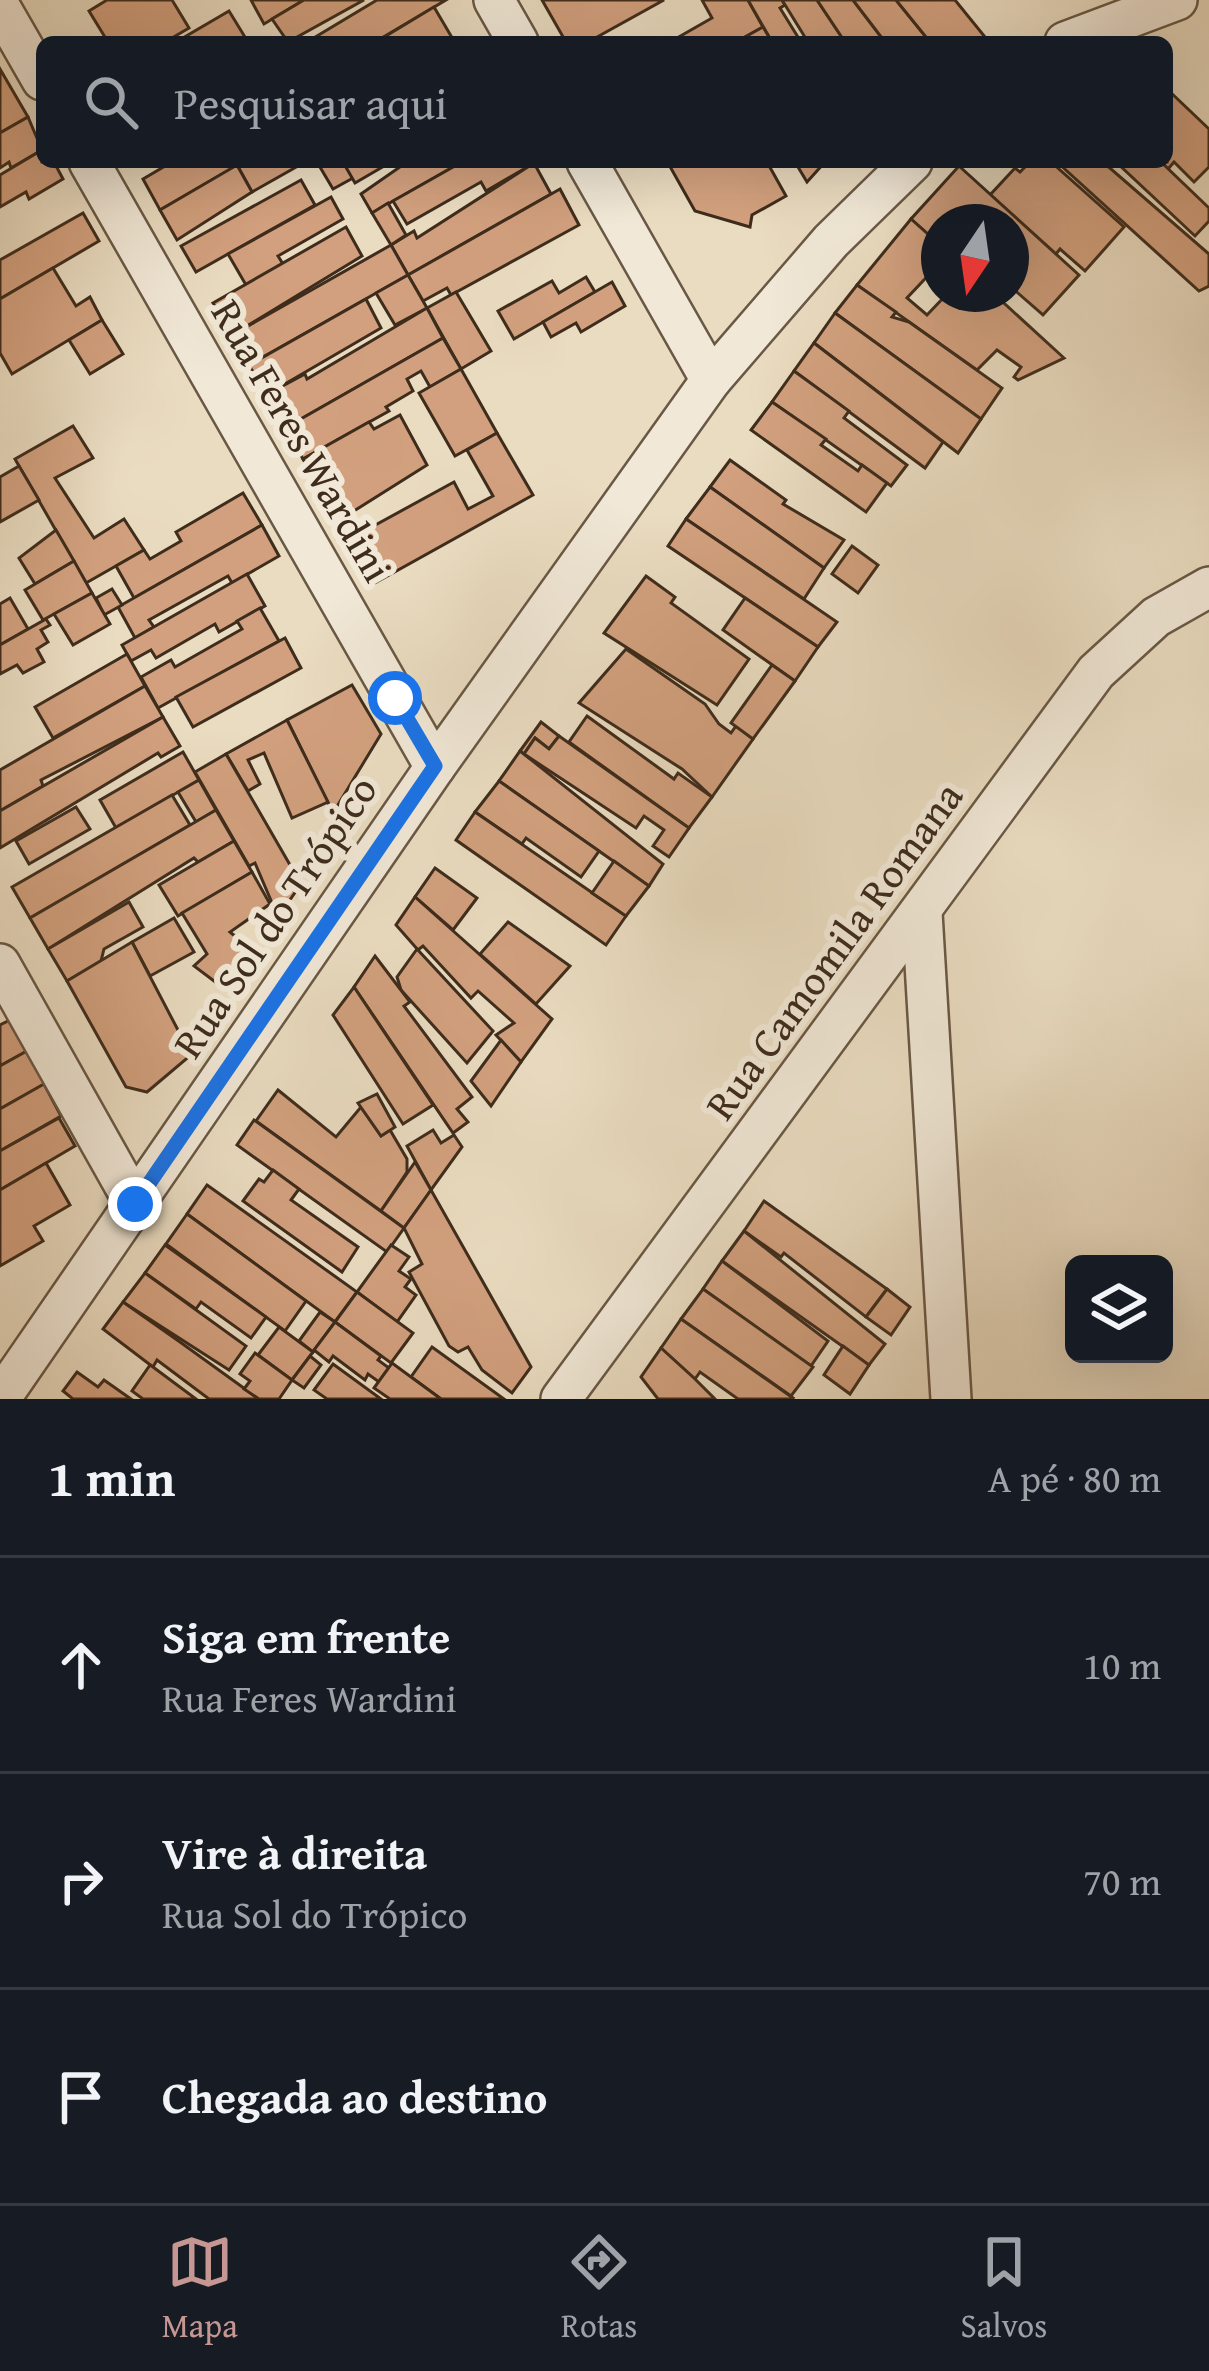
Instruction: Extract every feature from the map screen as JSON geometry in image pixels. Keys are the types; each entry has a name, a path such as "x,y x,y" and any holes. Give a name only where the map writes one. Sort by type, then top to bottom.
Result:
{"street":[{"path":"494,0 515,36"},
{"path":"1081,36 1178,0"},
{"path":"0,7 36,70"},
{"name":"Rua Feres Wardini","path":"92,168 435,766"},
{"path":"590,168 711,380"},
{"name":"Rua Sol do Trópico","path":"0,1399 435,766 711,380 831,241 906,168"},
{"name":"Rua Camomila Romana","path":"561,1399 1096,672 1156,617 1209,587"},
{"path":"922,913 951,1399"},
{"path":"0,964 135,1204"}],"building":[{"path":"107,0 172,0 189,28 175,36 104,36 89,11"},
{"path":"251,0 304,0 264,24"},
{"path":"304,0 364,0 299,36 284,36 272,19"},
{"path":"377,0 446,0 385,36 317,36"},
{"path":"542,0 664,0 599,36 563,36"},
{"path":"702,0 748,0 763,27 747,36 680,36 712,18"},
{"path":"748,0 782,0 785,5 780,8 797,36 769,36"},
{"path":"782,0 817,0 841,36 804,36"},
{"path":"817,0 853,0 880,36 841,36"},
{"path":"853,0 896,0 925,36 880,36"},
{"path":"896,0 955,0 984,36 925,36"},
{"path":"434,7 451,36 386,36"},
{"path":"229,11 244,36 186,36"},
{"path":"763,27 768,36 747,36"},
{"path":"0,69 28,117 0,133"},
{"path":"1173,95 1209,129 1209,167 1194,182 1174,162"},
{"path":"28,117 36,136 36,153 11,168 9,162 0,168 0,133"},
{"path":"36,154 36,168 57,168 63,179 29,199 26,192 0,207 0,175"},
{"path":"162,168 233,168 160,210 143,179"},
{"path":"232,168 239,168 252,192 177,240 160,210"},
{"path":"239,168 294,168 252,192"},
{"path":"321,168 347,168 353,178 333,189"},
{"path":"346,168 381,168 355,183"},
{"path":"398,168 451,168 372,213 361,194"},
{"path":"451,168 526,168 486,191 481,182 407,224 393,201"},
{"path":"526,168 537,168 551,194 408,275 391,245 414,231 417,238"},
{"path":"671,168 770,168 786,196 752,215 750,227 695,211"},
{"path":"799,168 820,168 807,182"},
{"path":"961,168 1001,204 925,204"},
{"path":"1015,168 1020,172 1058,168 1124,227 1085,271 1029,230 1029,204 1000,204 990,195"},
{"path":"1064,168 1110,168 1209,254 1209,286 1199,291"},
{"path":"1122,168 1167,168 1209,208 1209,221 1195,236"},
{"path":"301,180 315,205 196,272 181,246"},
{"path":"560,189 579,225 451,295 447,288 423,301 408,275"},
{"path":"331,197 343,219 278,256 283,264 246,285 228,254"},
{"path":"388,203 406,235 391,245 372,213"},
{"path":"921,208 921,228 911,219"},
{"path":"83,213 99,241 0,299 0,260"},
{"path":"911,219 921,228 921,283 907,298 921,312 1014,312 1064,358 1018,380 1014,377 1021,367 997,350 977,370 857,285"},
{"path":"346,227 362,256 232,335 213,303"},
{"path":"1029,230 1079,275 1043,315 1029,303"},
{"path":"391,245 408,275 249,365 232,335"},
{"path":"53,268 76,306 90,297 102,320 12,374 0,353 0,299"},
{"path":"408,275 427,308 395,325 376,293"},
{"path":"586,277 595,292 514,339 498,311 552,281 559,293"},
{"path":"612,282 625,306 581,332 576,323 551,337 543,322"},
{"path":"857,285 896,312 892,317 909,322 1002,388 981,419 835,313"},
{"path":"456,292 491,351 461,369 427,308"},
{"path":"366,299 381,328 266,395 249,365"},
{"path":"427,308 443,338 285,428 266,395 305,374 307,379"},
{"path":"835,313 981,419 958,453 814,343"},
{"path":"102,320 123,354 90,374 69,340"},
{"path":"443,338 461,369 430,387 421,371 407,379 413,391 386,407 389,411 303,459 285,428"},
{"path":"814,343 943,442 925,468 794,371"},
{"path":"461,369 497,433 455,456 419,393"},
{"path":"794,371 849,411 844,418 907,465 891,486 772,402"},
{"path":"772,402 826,439 821,445 858,471 862,465 887,483 866,512 751,430"},
{"path":"400,415 427,465 338,521 303,459 369,422 374,429"},
{"path":"73,426 93,458 55,478 94,538 124,519 144,550 86,583 15,459"},
{"path":"497,433 533,495 373,584 348,540 454,482 468,509 493,496 467,450"},
{"path":"730,460 786,500 783,504 844,540 824,568 710,487"},
{"path":"19,466 39,500 0,522 0,477"},
{"path":"710,487 824,568 804,599 686,519"},
{"path":"243,493 262,525 134,598 116,566 144,550 150,559 181,541 176,532"},
{"path":"686,519 837,622 818,647 668,546"},
{"path":"262,525 279,556 232,583 228,576 149,620 154,627 135,638 118,607"},
{"path":"56,530 74,561 35,584 19,558"},
{"path":"852,546 878,565 858,593 832,574"},
{"path":"74,561 92,593 43,620 25,590"},
{"path":"247,574 265,606 219,632 215,624 156,658 151,650 131,661 122,645"},
{"path":"646,576 675,597 671,603 749,659 717,705 604,633"},
{"path":"112,589 122,605 104,615 96,598"},
{"path":"92,593 110,624 73,645 54,614"},
{"path":"10,598 28,629 0,645 0,604"},
{"path":"745,598 818,647 795,681 723,630"},
{"path":"260,608 279,641 158,708 141,677 171,660 175,667 242,629 237,621"},
{"path":"46,619 50,625 41,630 48,642 37,649 44,662 23,673 17,665 0,674 0,645"},
{"path":"285,638 301,668 193,727 176,697"},
{"path":"626,649 705,704 731,733 736,726 753,739 712,797 682,769 579,703"},
{"path":"127,654 145,686 53,738 35,707"},
{"path":"772,665 795,681 753,739 731,723"},
{"path":"352,685 381,734 333,813 287,720"},
{"path":"145,686 163,717 41,780 43,786 0,811 0,770"},
{"path":"587,716 674,779 678,773 712,797 689,828 569,742"},
{"path":"163,717 180,746 161,757 158,753 0,848 0,811"},
{"path":"287,720 328,802 292,818 264,753 248,760 260,784 248,791 226,754"},
{"path":"541,722 559,736 549,749 535,738 524,754 520,751"},
{"path":"559,736 689,828 669,857 653,846 664,830 644,816 636,828 524,754 535,738 549,749"},
{"path":"520,751 663,864 649,886 499,781"},
{"path":"183,752 199,780 116,828 100,800"},
{"path":"226,754 301,884 278,917 255,863 249,866 195,772"},
{"path":"199,780 216,810 196,822 178,792"},
{"path":"499,781 599,851 581,877 526,838 522,844 475,812"},
{"path":"172,795 190,825 30,918 12,887"},
{"path":"76,807 90,829 29,864 16,841"},
{"path":"216,810 234,841 198,862 194,858 48,949 30,918"},
{"path":"475,812 626,916 606,945 456,840"},
{"path":"234,841 252,872 178,916 159,885"},
{"path":"614,861 649,886 626,916 592,893"},
{"path":"435,868 477,898 453,930 415,897"},
{"path":"252,872 270,904 230,932 253,951 226,990 194,966 207,954 182,913"},
{"path":"415,897 552,1019 521,1062 496,1035 514,1023 478,991 471,998 423,946 418,950 396,925"},
{"path":"129,902 143,927 104,949 101,961 67,981 48,949"},
{"path":"174,918 194,952 150,976 132,942"},
{"path":"508,922 570,966 536,1004 480,954"},
{"path":"132,942 191,1055 147,1092 126,1087 67,981"},
{"path":"417,949 493,1031 467,1063 401,990 397,977"},
{"path":"375,956 410,1002 404,1006 472,1097 457,1109 468,1122 453,1133 354,987"},
{"path":"354,987 433,1105 403,1124 333,1015"},
{"path":"10,1020 27,1051 0,1066 0,1025"},
{"path":"501,1040 521,1062 491,1106 471,1081"},
{"path":"27,1051 46,1083 0,1109 0,1066"},
{"path":"44,1084 61,1116 0,1151 0,1109"},
{"path":"278,1090 336,1137 361,1107 381,1136 390,1130 407,1159 407,1172 381,1211 256,1121"},
{"path":"377,1094 395,1127 381,1136 358,1103"},
{"path":"59,1118 75,1146 0,1190 0,1151"},
{"path":"254,1120 404,1228 387,1252 237,1145"},
{"path":"433,1130 441,1143 454,1135 462,1147 431,1190 407,1146"},
{"path":"415,1162 431,1190 404,1228 381,1211"},
{"path":"46,1163 70,1205 34,1226 43,1241 0,1266 0,1190"},
{"path":"273,1170 299,1189 291,1200 358,1247 342,1272 243,1201 259,1179 264,1182"},
{"path":"207,1185 357,1292 335,1322 187,1214"},
{"path":"431,1190 531,1367 512,1393 482,1370 468,1347 458,1352 449,1346 409,1272 422,1264 404,1228"},
{"path":"764,1201 887,1289 866,1317 784,1253 781,1257 744,1231"},
{"path":"187,1214 306,1301 285,1331 166,1244"},
{"path":"744,1231 885,1344 869,1365 722,1261"},
{"path":"165,1245 266,1317 251,1338 201,1302 196,1309 145,1273"},
{"path":"391,1245 409,1257 399,1271 411,1279 405,1287 416,1295 397,1322 357,1292"},
{"path":"722,1261 828,1341 811,1366 703,1289"},
{"path":"145,1273 246,1346 229,1370 123,1302"},
{"path":"703,1289 813,1367 791,1396 681,1319"},
{"path":"887,1289 910,1307 891,1335 866,1317"},
{"path":"357,1292 413,1333 391,1363 335,1322"},
{"path":"123,1302 259,1399 209,1399 157,1360 153,1367 103,1329"},
{"path":"320,1312 335,1322 313,1352 299,1341"},
{"path":"681,1319 793,1398 738,1399 700,1372 695,1379 661,1348"},
{"path":"335,1322 381,1356 378,1360 389,1368 379,1382 368,1374 365,1380 333,1356 329,1362 314,1350"},
{"path":"279,1327 313,1352 292,1380 258,1355"},
{"path":"843,1346 869,1365 850,1394 824,1375"},
{"path":"432,1347 504,1399 441,1399 411,1377"},
{"path":"661,1348 715,1399 658,1399 641,1377"},
{"path":"255,1353 292,1380 279,1399 259,1399 244,1389 250,1381 240,1374"},
{"path":"310,1356 321,1365 304,1388 292,1380"},
{"path":"392,1363 441,1399 390,1399 374,1388"},
{"path":"333,1364 381,1399 327,1399 314,1390"},
{"path":"150,1365 196,1399 143,1399 132,1391"},
{"path":"77,1372 98,1387 104,1380 131,1399 73,1399 63,1391"}],"route":[{"path":"135,1204 435,766 395,698"}]}
